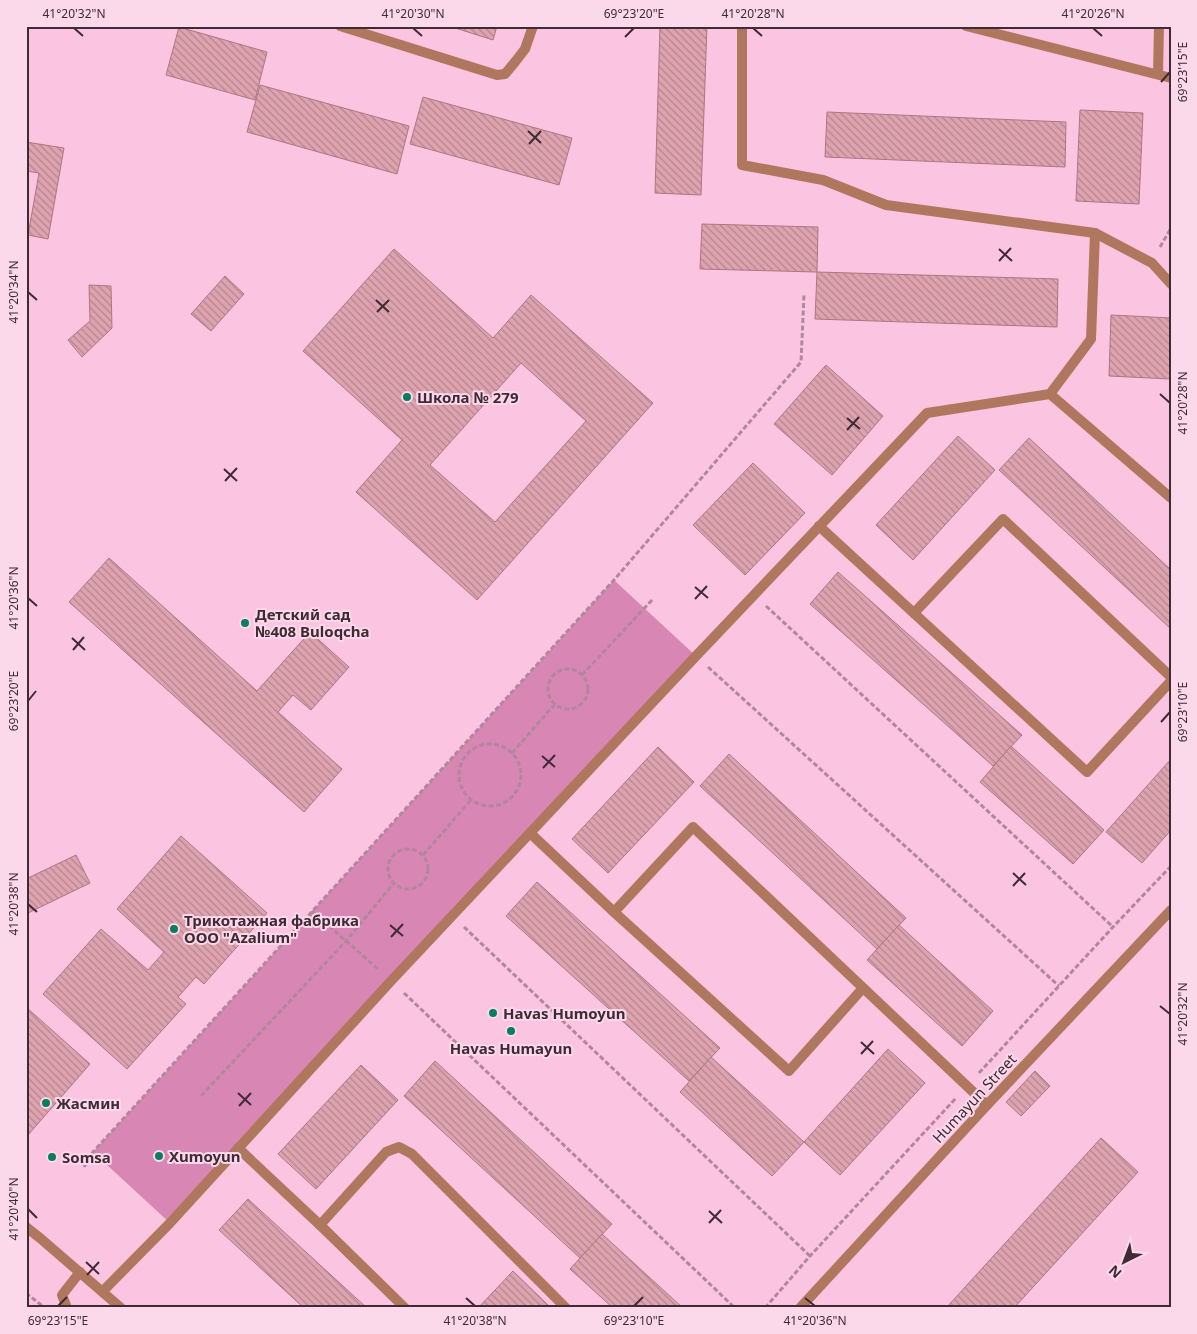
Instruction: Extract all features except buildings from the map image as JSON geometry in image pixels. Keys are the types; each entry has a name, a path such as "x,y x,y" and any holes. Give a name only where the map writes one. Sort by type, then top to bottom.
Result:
{"street":[{"path":"340,26 497,75 504,74 525,49 533,26"},
{"path":"742,26 742,164 824,180 886,205 1095,233 1152,263 1171,284"},
{"path":"966,26 1171,78"},
{"path":"1158,74 1159,26"},
{"path":"103,1291 170,1223 391,981 927,412 1050,394 1091,339 1095,233"},
{"path":"1050,394 1171,498"},
{"path":"914,613 1003,519 1171,677"},
{"path":"819,526 1087,772 1171,681"},
{"path":"614,912 693,827 987,1105"},
{"path":"530,833 789,1071 863,988"},
{"name":"Humayun Street","path":"800,1308 987,1105 1171,910"},
{"path":"320,1225 386,1152 399,1147 412,1154 564,1307"},
{"path":"238,1148 405,1308"},
{"path":"26,1227 121,1308"},
{"path":"66,1308 62,1295 80,1272"}],"path":[{"path":"84,1167 93,1152 614,580 801,362 804,295"},
{"path":"755,595 1113,926"},
{"path":"582,675 653,599"},
{"path":"696,656 1059,986"},
{"path":"571,669 582,675 588,684 586,697 580,705 570,709 555,704 550,698 547,687 553,675 560,670 571,669"},
{"path":"512,753 555,704"},
{"path":"488,744 501,746 512,753 522,773 521,783 516,793 509,801 499,806 488,807 478,805 471,800 461,789 458,777 460,765 467,754 476,747 488,744"},
{"path":"423,855 471,800"},
{"path":"412,849 423,855 428,865 426,878 420,886 410,890 398,887 390,879 388,867 393,855 401,850 412,849"},
{"path":"201,1096 346,941 394,883"},
{"path":"312,911 391,981 735,1308"},
{"path":"452,916 810,1256"},
{"path":"26,1293 45,1308"}],"shaded area":[{"path":"614,580 696,656 170,1223 93,1152"}],"place":[{"name":"Школа № 279","path":"407,397"},
{"name":"Детский сад №408 Buloqcha","path":"245,623"},
{"name":"Трикотажная фабрика ООО \"Azalium\"","path":"174,929"},
{"name":"Havas Humoyun","path":"493,1013"},
{"name":"Havas Humayun","path":"511,1031"},
{"name":"Жасмин","path":"46,1103"},
{"name":"Xumoyun","path":"159,1156"},
{"name":"Somsa","path":"52,1157"}]}
